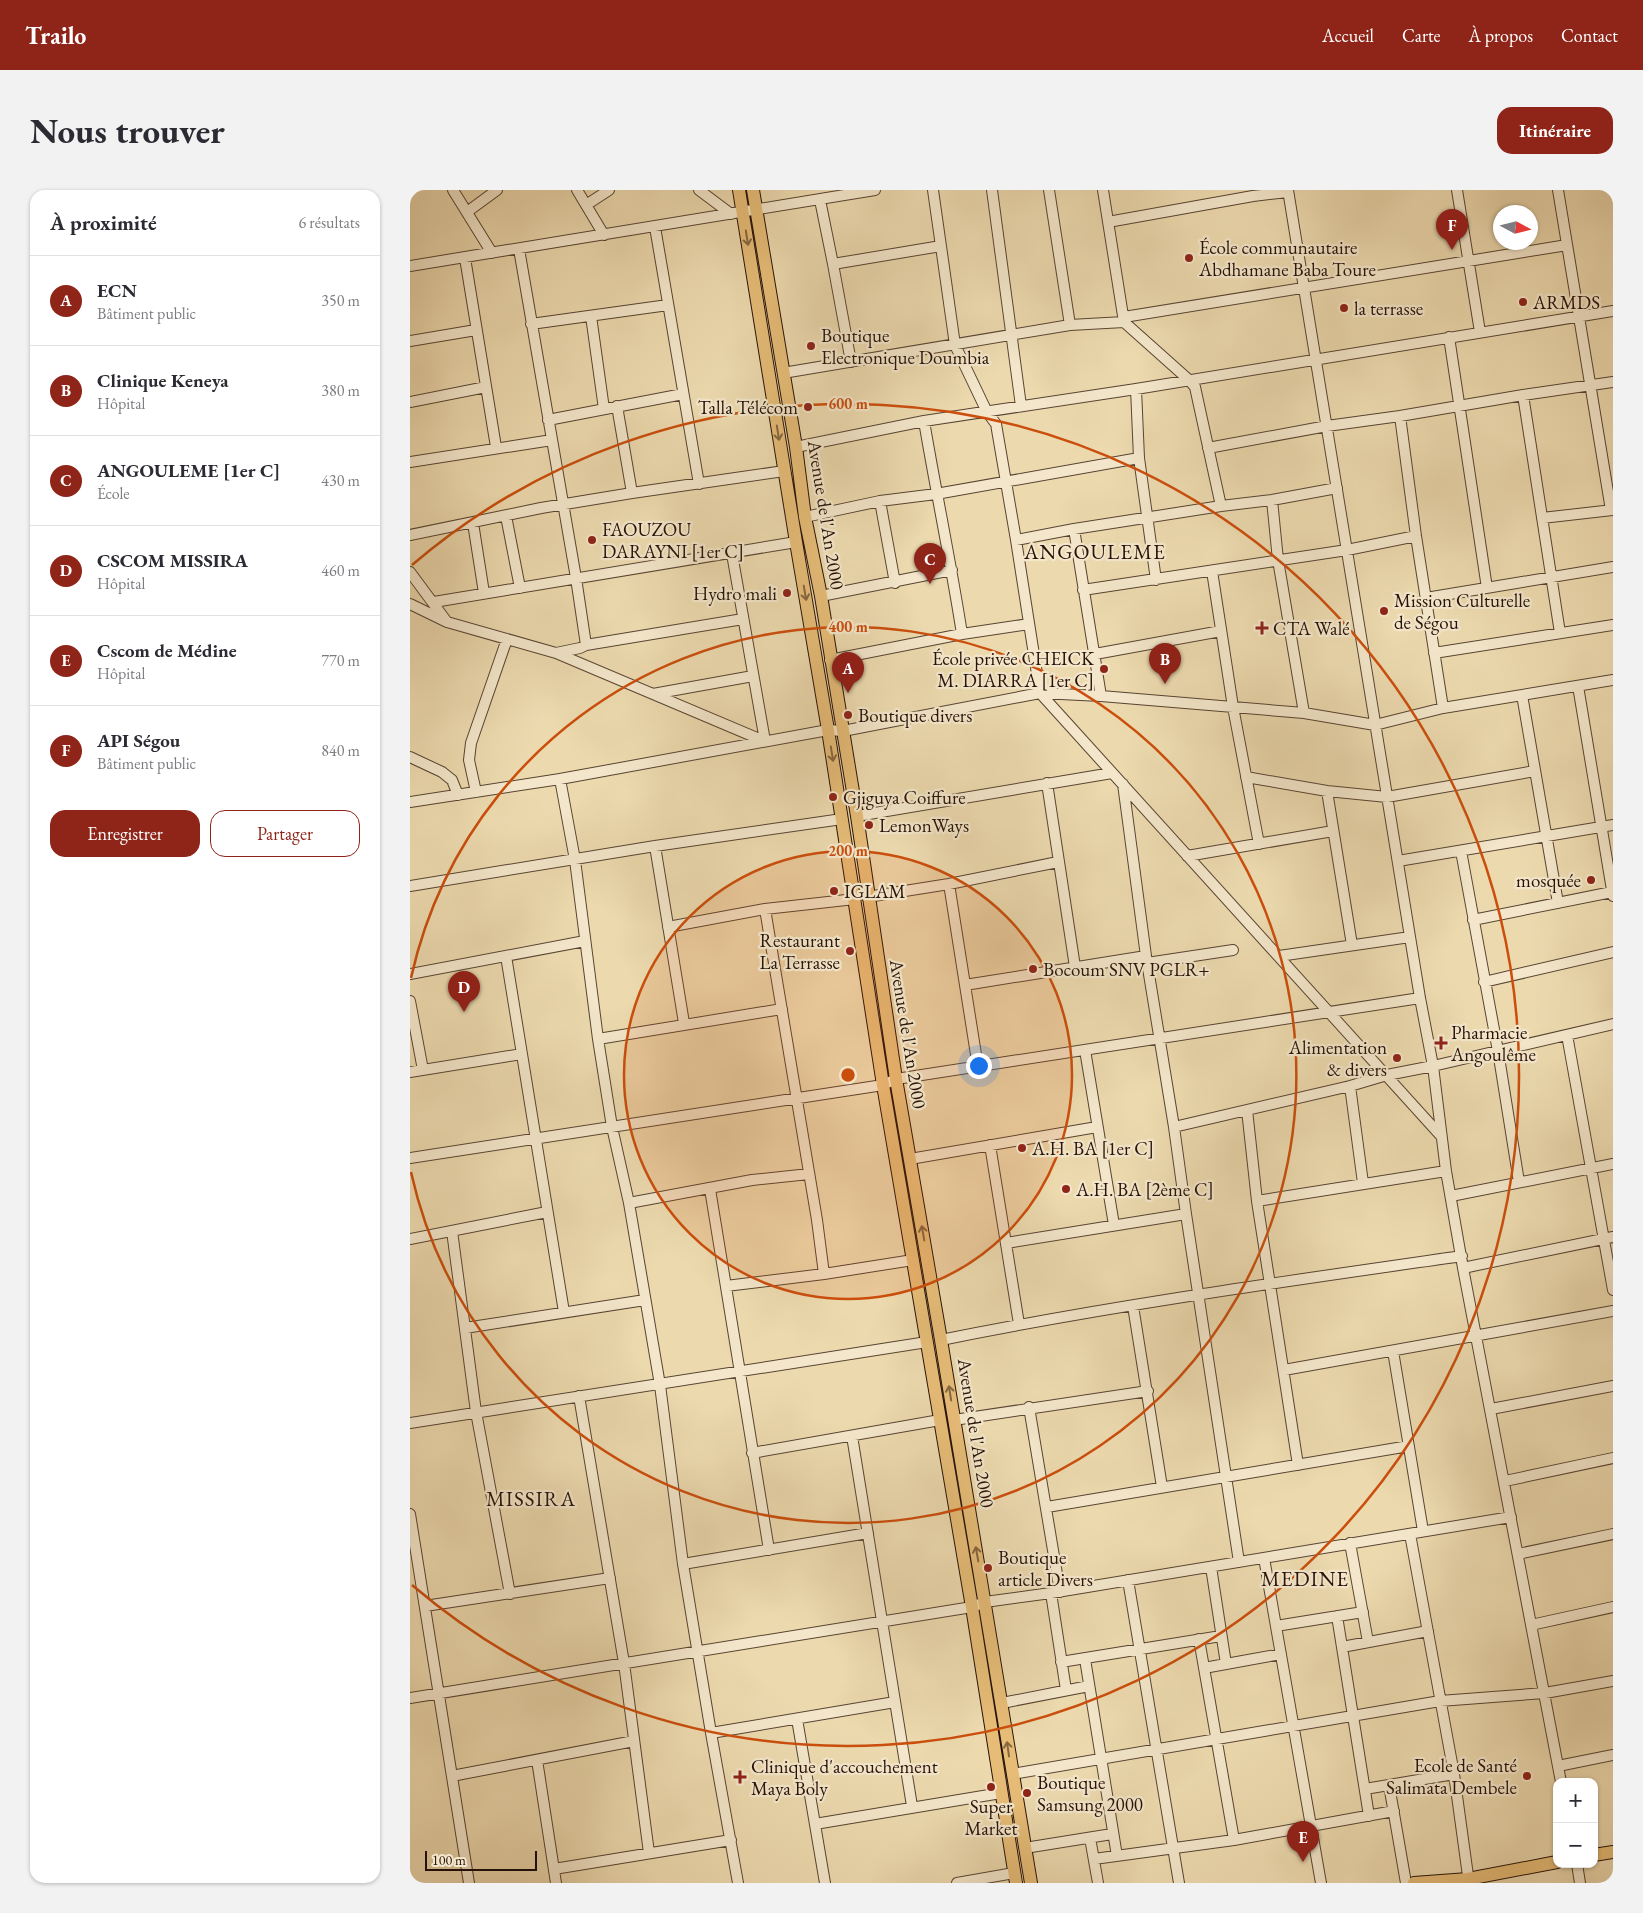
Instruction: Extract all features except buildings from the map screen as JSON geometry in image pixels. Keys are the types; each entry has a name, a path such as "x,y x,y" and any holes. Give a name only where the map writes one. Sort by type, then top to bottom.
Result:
{"main road":[{"name":"Avenue de l'An 2000","path":"739,190 737,214 784,471 842,819 861,898 896,1079 1031,1883"},
{"name":"Avenue de l'An 2000","path":"753,190 796,447 805,517 857,816 861,898 883,1085 972,1607 1015,1878"},
{"path":"1598,1854 1613,1852"},
{"path":"1414,1883 1468,1881 1553,1863"}],"street":[{"path":"453,190 492,253"},
{"path":"467,212 497,190"},
{"path":"577,190 604,235"},
{"path":"586,204 609,190"},
{"path":"699,190 737,214"},
{"path":"410,266 820,200 847,192 875,190"},
{"path":"933,190 955,344 988,412 996,424 1040,694 1441,1136"},
{"path":"992,190 1021,406"},
{"path":"1049,190 1070,326"},
{"path":"1103,190 1124,320 1190,380 1195,387 1221,506"},
{"path":"1457,190 1480,332"},
{"path":"1542,518 1612,510 1558,190"},
{"path":"1108,222 1288,191 1420,998 1433,1066 1450,1196 1560,1778"},
{"path":"820,200 851,362"},
{"path":"655,227 698,484"},
{"path":"783,373 1011,335 1124,320 1304,288 1567,245"},
{"path":"833,264 941,246"},
{"path":"519,249 586,645"},
{"path":"465,258 496,448"},
{"path":"531,324 668,305"},
{"path":"796,447 924,421 1136,389 1316,358 1613,311"},
{"path":"591,316 604,409"},
{"path":"410,341 476,330"},
{"path":"1449,337 1487,588"},
{"path":"1208,448 1327,426 1613,382"},
{"path":"410,402 486,387"},
{"path":"1136,389 1139,458 1149,517 1156,580"},
{"path":"548,420 683,394"},
{"path":"1523,395 1560,633"},
{"path":"617,406 632,493"},
{"path":"1400,416 1416,536 1443,708"},
{"path":"924,421 962,634"},
{"path":"410,462 552,440"},
{"path":"805,517 880,501 936,494 1139,458"},
{"path":"410,535 632,493 784,471"},
{"path":"1016,540 1074,529 1272,500 1337,488"},
{"path":"1272,500 1278,560 1304,713"},
{"path":"880,501 895,583"},
{"path":"506,516 520,588"},
{"path":"473,523 484,593"},
{"path":"1074,529 1101,696"},
{"path":"1083,590 1347,550 1416,536"},
{"path":"434,602 796,542"},
{"path":"732,554 765,741"},
{"path":"1426,598 1613,567"},
{"path":"820,596 895,583 952,570"},
{"path":"1212,571 1233,707 1259,844"},
{"path":"410,572 447,622"},
{"path":"410,604 447,622 556,653 765,741"},
{"path":"556,653 586,645 743,619"},
{"path":"830,660 962,634 1029,624"},
{"path":"1434,653 1613,625"},
{"path":"1095,654 1221,631"},
{"path":"476,792 469,760 470,743 507,639"},
{"path":"653,694 753,676"},
{"path":"410,802 560,779 765,741 828,730 843,730 1040,694 1101,696 1304,713 1376,724 1443,708 1613,680"},
{"path":"1473,920 1613,894 1578,686"},
{"path":"1522,695 1558,903"},
{"path":"410,757 442,772 452,780 458,795"},
{"path":"1246,777 1327,791 1387,797 1535,772"},
{"path":"857,816 1112,773"},
{"path":"560,779 575,860 584,941 612,1127 629,1203 660,1385 683,1564 738,1883"},
{"path":"1047,784 1074,967"},
{"path":"1123,784 1147,960 1239,1562"},
{"path":"1327,791 1352,946"},
{"path":"410,886 655,846 842,819"},
{"path":"1398,861 1613,825"},
{"path":"1188,856 1334,831"},
{"path":"655,846 684,1023"},
{"path":"1461,851 1498,1051 1519,1182"},
{"path":"668,926 765,909 861,898 949,884 1058,862"},
{"path":"949,884 978,1067"},
{"path":"765,909 824,1274"},
{"path":"1279,956 1410,937"},
{"path":"410,974 584,941"},
{"path":"965,984 1074,967 1233,950"},
{"path":"1484,982 1613,952"},
{"path":"506,956 564,1312"},
{"path":"410,1158 883,1085 896,1079 1420,998"},
{"path":"410,1001 423,1070"},
{"path":"598,1039 782,1008"},
{"path":"1174,1127 1350,1086 1387,1075 1613,1024"},
{"path":"1567,1035 1590,1168 1608,1238 1613,1290"},
{"path":"1085,1050 1114,1225"},
{"path":"410,1072 522,1054"},
{"path":"1350,1086 1363,1183"},
{"path":"1247,1110 1257,1201 1298,1465"},
{"path":"910,1159 1097,1127"},
{"path":"990,1145 1019,1324"},
{"path":"1450,1196 1613,1164"},
{"path":"1257,1201 1446,1171"},
{"path":"629,1203 752,1180 809,1174"},
{"path":"710,1189 769,1550"},
{"path":"410,1240 548,1212"},
{"path":"1006,1243 1186,1214"},
{"path":"452,1231 476,1412 510,1594"},
{"path":"1463,1268 1608,1238"},
{"path":"941,1340 1019,1324 1198,1295 1462,1256"},
{"path":"726,1286 824,1274 913,1260"},
{"path":"465,1328 645,1300"},
{"path":"1133,1306 1162,1487"},
{"path":"1284,1370 1613,1311"},
{"path":"410,1423 926,1342"},
{"path":"1393,1351 1422,1532"},
{"path":"1491,1409 1613,1386"},
{"path":"954,1420 1148,1391"},
{"path":"579,1396 624,1664 649,1853"},
{"path":"1029,1408 1047,1507 1061,1662 1066,1690"},
{"path":"752,1453 940,1420"},
{"path":"852,1436 912,1806"},
{"path":"1047,1507 1409,1446"},
{"path":"1505,1480 1613,1458"},
{"path":"410,1514 452,1776 466,1882"},
{"path":"410,1698 1511,1517"},
{"path":"683,1564 868,1533"},
{"path":"1410,1534 1454,1774 1468,1881"},
{"path":"1518,1554 1613,1534"},
{"path":"1350,1544 1368,1642"},
{"path":"1264,1558 1321,1883"},
{"path":"1211,1567 1226,1664"},
{"path":"425,1606 610,1578"},
{"path":"1128,1580 1179,1883"},
{"path":"1531,1625 1613,1607"},
{"path":"1276,1626 1362,1612"},
{"path":"1337,1616 1369,1816"},
{"path":"1342,1647 1428,1631"},
{"path":"1061,1662 1221,1636"},
{"path":"1199,1639 1234,1840"},
{"path":"1204,1668 1281,1654"},
{"path":"1084,1659 1117,1856"},
{"path":"1012,1774 1440,1701 1545,1693 1613,1681"},
{"path":"1002,1703 1089,1686"},
{"path":"711,1733 895,1702"},
{"path":"797,1719 825,1883"},
{"path":"452,1776 634,1742"},
{"path":"1558,1766 1613,1755"},
{"path":"537,1760 556,1883"},
{"path":"1365,1789 1454,1774"},
{"path":"1389,1785 1406,1883"},
{"path":"815,1824 912,1806 1001,1793"},
{"path":"1094,1859 1234,1840 1394,1812"},
{"path":"1025,1848 1112,1834"},
{"path":"1090,1838 1098,1883"},
{"path":"554,1869 731,1840"},
{"path":"1578,1868 1580,1883"},
{"path":"956,1883 1015,1878"}],"place":[{"name":"API Ségou","path":"1452,250"},
{"name":"École communautaire Abdhamane Baba Toure","path":"1189,258"},
{"name":"ARMDS","path":"1523,302"},
{"name":"la terrasse","path":"1344,308"},
{"name":"Boutique Electronique Doumbia","path":"811,346"},
{"name":"Talla Télécom","path":"808,407"},
{"name":"FAOUZOU DARAYNI [1er C]","path":"592,540"},
{"name":"ANGOULEME [1er C]","path":"930,584"},
{"name":"Hydro mali","path":"787,593"},
{"name":"Mission Culturelle de Ségou","path":"1384,611"},
{"name":"CTA Walé","path":"1262,628"},
{"name":"École privée CHEICK M. DIARRA [1er C]","path":"1104,669"},
{"name":"Clinique Keneya","path":"1165,684"},
{"name":"ECN","path":"848,693"},
{"name":"Boutique divers","path":"848,715"},
{"name":"Gjiguya Coiffure","path":"833,797"},
{"name":"LemonWays","path":"869,825"},
{"name":"mosquée","path":"1591,880"},
{"name":"IGLAM","path":"834,891"},
{"name":"Restaurant La Terrasse","path":"850,951"},
{"name":"Bocoum SNV PGLR+","path":"1033,969"},
{"name":"CSCOM MISSIRA","path":"464,1012"},
{"name":"Pharmacie Angoulême","path":"1441,1043"},
{"name":"Alimentation & divers","path":"1397,1058"},
{"name":"A.H. BA [1er C]","path":"1022,1148"},
{"name":"A.H. BA [2ème C]","path":"1066,1189"},
{"name":"Boutique article Divers","path":"988,1568"},
{"name":"Ecole de Santé Salimata Dembele","path":"1527,1776"},
{"name":"Clinique d'accouchement Maya Boly","path":"740,1777"},
{"name":"Super Market","path":"991,1787"},
{"name":"Boutique Samsung 2000","path":"1027,1793"},
{"name":"Cscom de Médine","path":"1303,1862"}],"district":[{"name":"ANGOULEME","path":"1095,551"},
{"name":"MISSIRA","path":"531,1498"},
{"name":"MEDINE","path":"1305,1578"}]}
